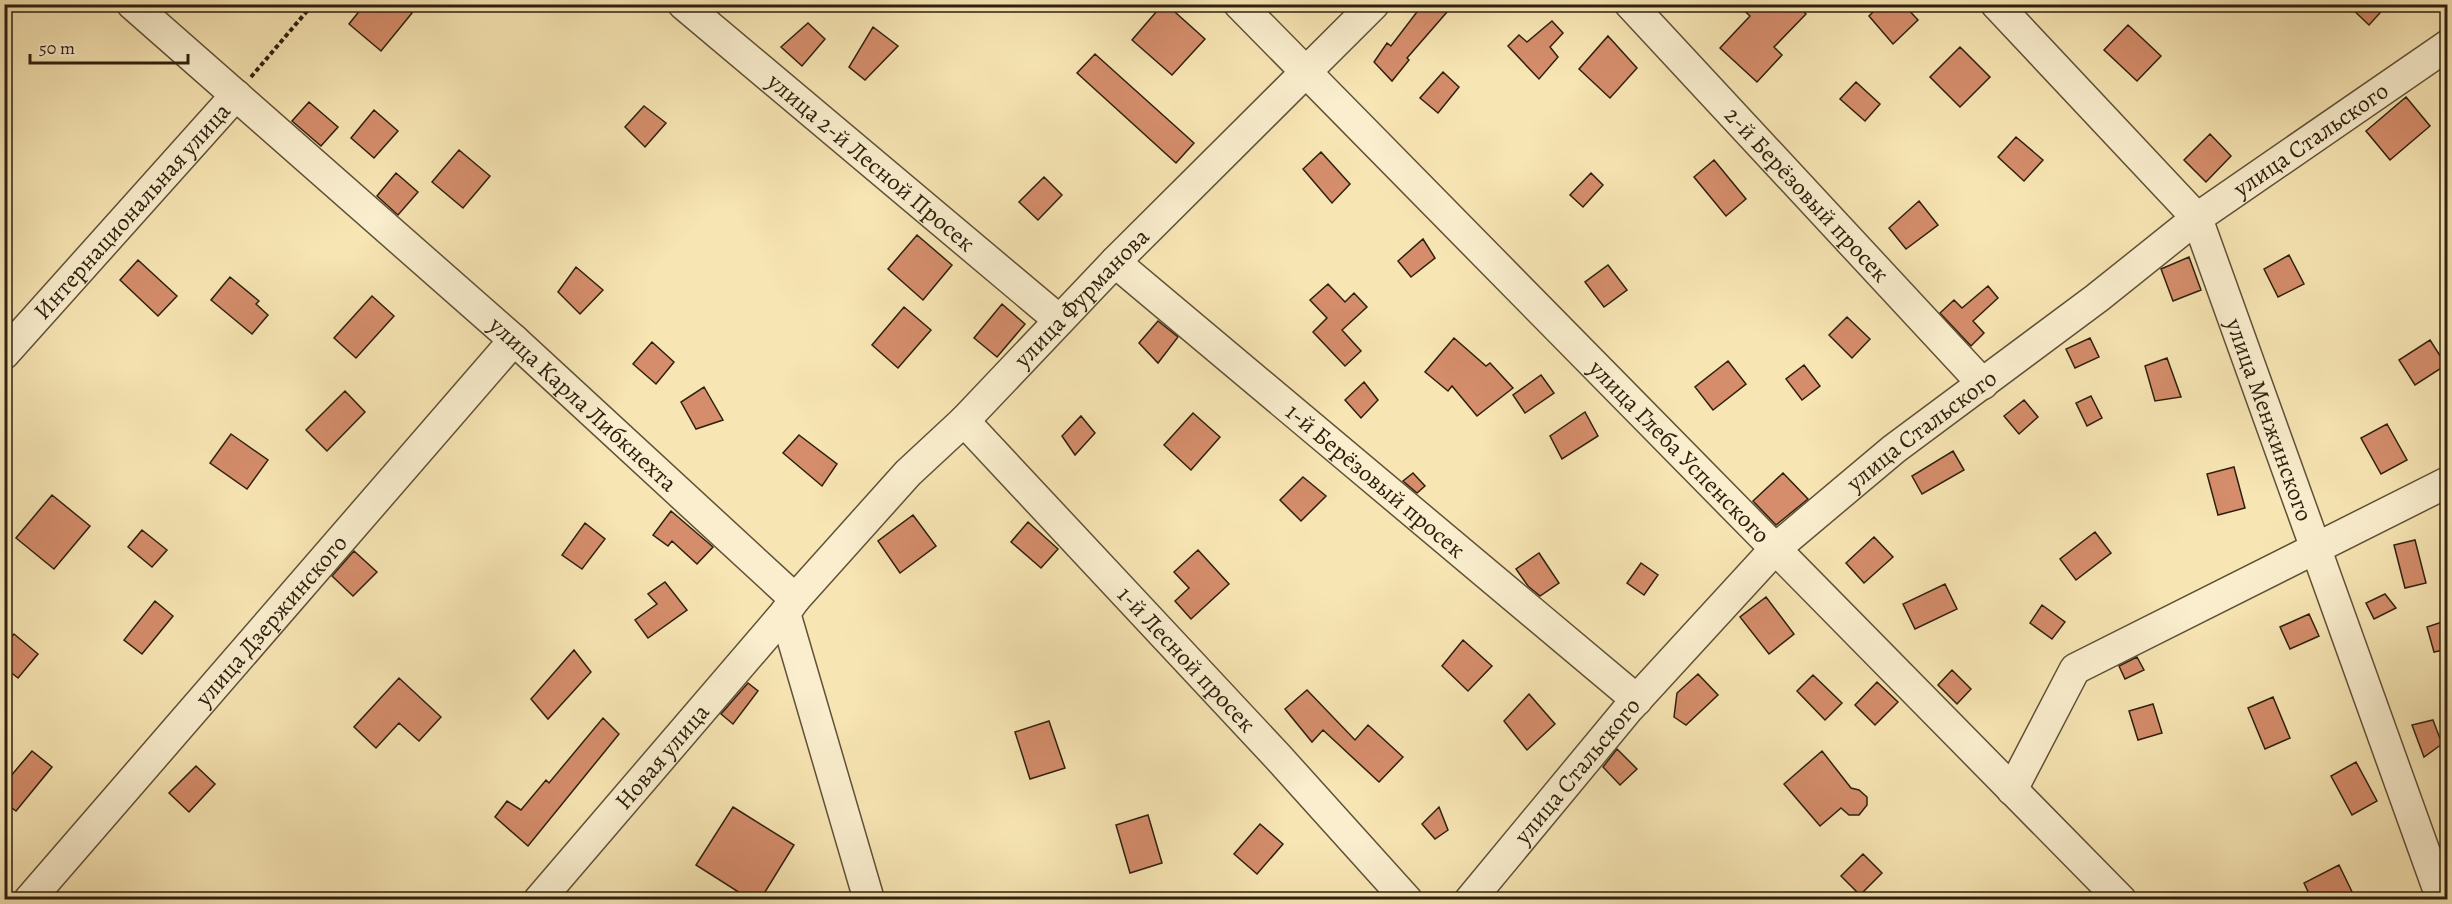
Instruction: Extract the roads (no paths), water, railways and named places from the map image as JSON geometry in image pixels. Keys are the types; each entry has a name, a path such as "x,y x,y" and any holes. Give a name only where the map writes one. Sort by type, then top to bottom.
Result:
{"street":[{"name":"улица Карла Либкнехта","path":"132,4 514,340 790,606"},
{"name":"улица 2-й Лесной Просек","path":"683,4 1059,320"},
{"name":"улица Глеба Успенского","path":"1239,4 2121,900"},
{"name":"улица Фурманова","path":"790,606 908,473 964,421 1115,262 1374,4"},
{"name":"2-й Берёзовый просек","path":"1630,4 1983,384"},
{"name":"улица Менжинского","path":"1996,4 2197,218 2442,900"},
{"name":"улица Стальского","path":"1470,900 1637,700 1775,549 1894,449 2097,298 2197,218 2448,45"},
{"name":"Интернациональная улица","path":"4,354 236,95"},
{"name":"1-й Берёзовый просек","path":"1115,262 1637,700"},
{"name":"улица Дзержинского","path":"29,900 514,340"},
{"name":"1-й Лесной просек","path":"964,421 1278,757 1407,900"},
{"path":"2012,790 2075,669 2314,547 2448,482"},
{"path":"790,606 869,900"},
{"name":"Новая улица","path":"539,900 790,606"}]}
